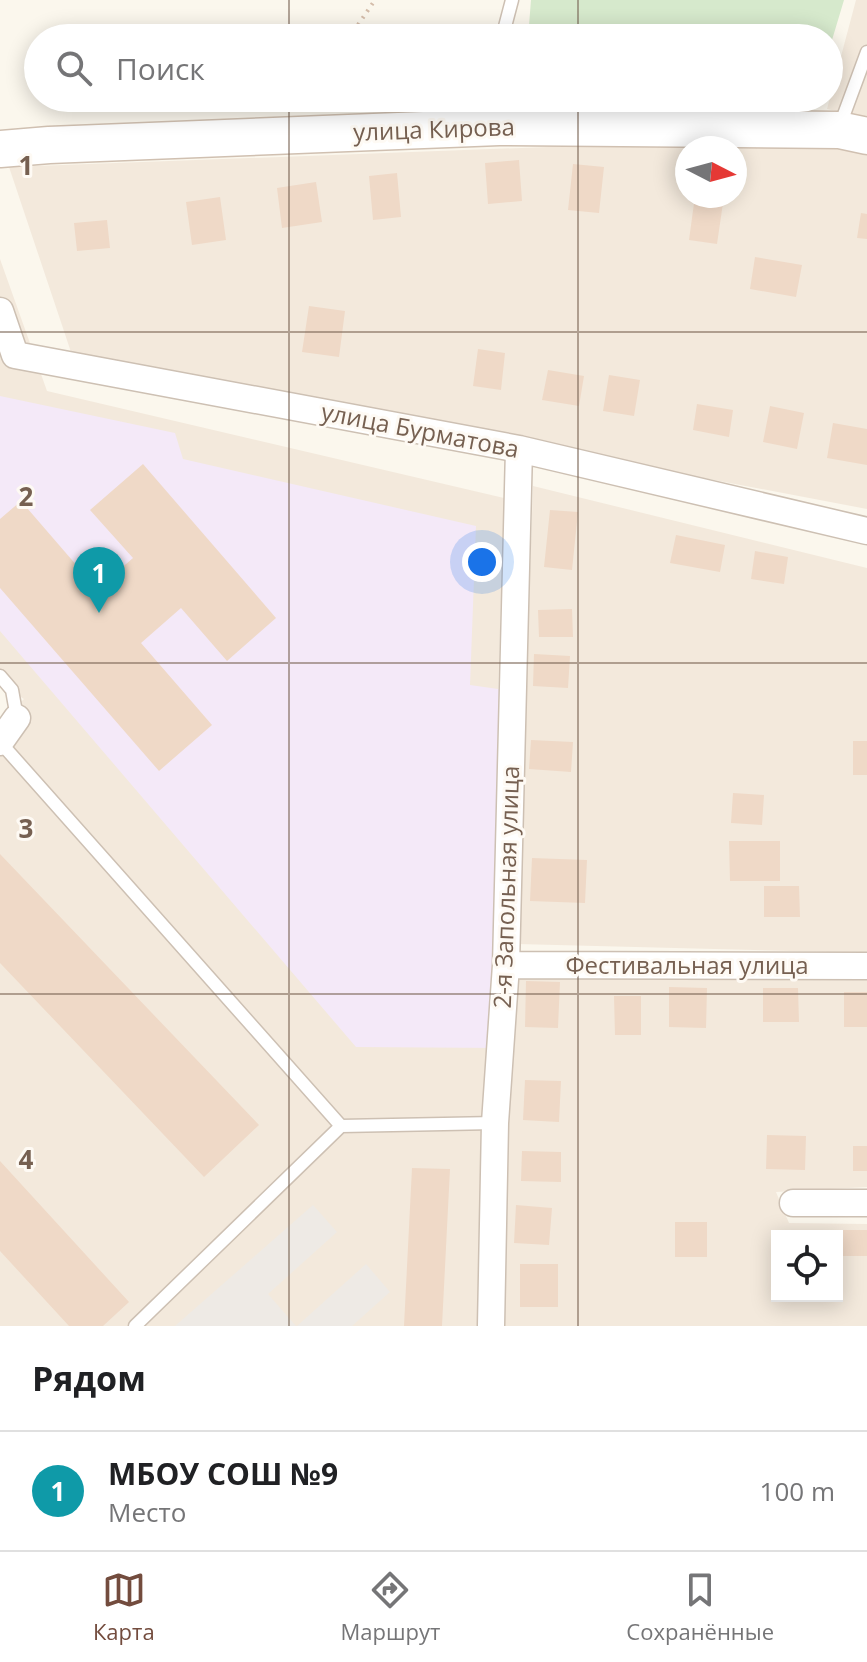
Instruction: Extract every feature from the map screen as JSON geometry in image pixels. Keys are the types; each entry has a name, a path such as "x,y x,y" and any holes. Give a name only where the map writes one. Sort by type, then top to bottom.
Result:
{"main road":[{"name":"улица Кирова","path":"0,149 500,113 853,133"}],"street":[{"name":"улица Бурматова","path":"0,311 15,355 519,449 867,531"},
{"name":"2-я Запольная улица","path":"491,1326 495,1123 506,965 519,449"},
{"path":"0,742 17,718"},
{"name":"Фестивальная улица","path":"506,965 867,966"},
{"path":"793,1203 867,1203"}],"lane":[{"path":"506,24 512,0"},
{"path":"853,133 867,52"},
{"path":"0,676 12,690 17,718"},
{"path":"0,742 341,1126"},
{"path":"135,1326 341,1126 495,1123"}],"path":[{"path":"359,24 375,0"}],"shaded area":[{"path":"856,0 867,0 867,118 840,112 843,112 843,49"},
{"path":"815,137 867,148 867,509 73,358 9,167 675,142 675,208 747,208 747,140"},
{"path":"0,259 47,391 504,498 479,1326 0,1326 0,722 24,699 0,684"},
{"path":"0,396 175,433 183,459 476,526 470,685 505,690 504,1048 356,1047 0,631"},
{"path":"533,486 867,568 867,953 517,944"},
{"path":"511,974 867,978 867,1187 776,1192 789,1223 867,1224 867,1326 502,1326"},
{"path":"313,1205 337,1232 268,1294 296,1326 175,1326"},
{"path":"366,1264 390,1292 352,1326 297,1326"}],"green space":[{"path":"531,0 844,0 837,24 529,24"}],"building":[{"path":"519,160 522,201 488,204 485,163"},
{"path":"573,164 604,167 599,213 568,210"},
{"path":"397,173 401,217 373,220 369,176"},
{"path":"316,182 322,222 282,228 277,188"},
{"path":"220,197 226,240 192,245 186,202"},
{"path":"693,208 722,208 717,244 689,240"},
{"path":"861,213 867,214 867,239 857,238"},
{"path":"107,220 110,248 77,251 74,223"},
{"path":"755,257 802,265 796,297 750,289"},
{"path":"309,306 345,311 339,357 302,352"},
{"path":"478,349 505,353 501,390 473,386"},
{"path":"548,370 584,376 579,406 542,400"},
{"path":"609,375 640,380 634,416 603,411"},
{"path":"697,404 733,410 729,437 693,430"},
{"path":"770,406 804,413 797,449 763,442"},
{"path":"833,423 867,429 867,465 827,458"},
{"path":"143,464 276,618 227,661 181,608 141,643 212,725 159,771 0,588 0,519 21,501 97,589 133,558 90,510"},
{"path":"550,510 578,512 572,570 544,567"},
{"path":"676,535 725,545 720,572 670,563"},
{"path":"755,551 788,557 784,584 751,579"},
{"path":"572,609 573,637 539,637 538,610"},
{"path":"534,654 570,656 568,688 533,686"},
{"path":"531,740 573,742 571,772 529,769"},
{"path":"853,741 867,741 867,775 853,775"},
{"path":"733,793 764,795 762,825 731,823"},
{"path":"729,841 780,841 780,881 730,881"},
{"path":"0,854 259,1125 204,1177 0,963"},
{"path":"532,858 587,860 585,903 530,901"},
{"path":"764,886 799,886 800,917 764,917"},
{"path":"526,981 560,982 558,1028 525,1027"},
{"path":"669,987 707,988 706,1028 669,1027"},
{"path":"763,988 798,988 799,1022 763,1022"},
{"path":"844,992 867,992 867,1027 844,1027"},
{"path":"614,996 641,996 641,1035 615,1035"},
{"path":"525,1080 561,1081 559,1122 523,1120"},
{"path":"767,1135 806,1136 805,1170 766,1169"},
{"path":"853,1146 867,1146 867,1171 853,1171"},
{"path":"522,1151 561,1152 561,1182 521,1181"},
{"path":"0,1161 129,1302 103,1326 69,1326 0,1251"},
{"path":"412,1168 450,1169 442,1326 404,1326"},
{"path":"516,1205 552,1208 549,1245 514,1243"},
{"path":"675,1222 707,1222 707,1257 675,1257"},
{"path":"843,1230 867,1230 867,1256 843,1256"},
{"path":"520,1264 558,1264 558,1307 520,1307"}],"place":[{"name":"МБОУ СОШ №9","path":"99,613"}]}
